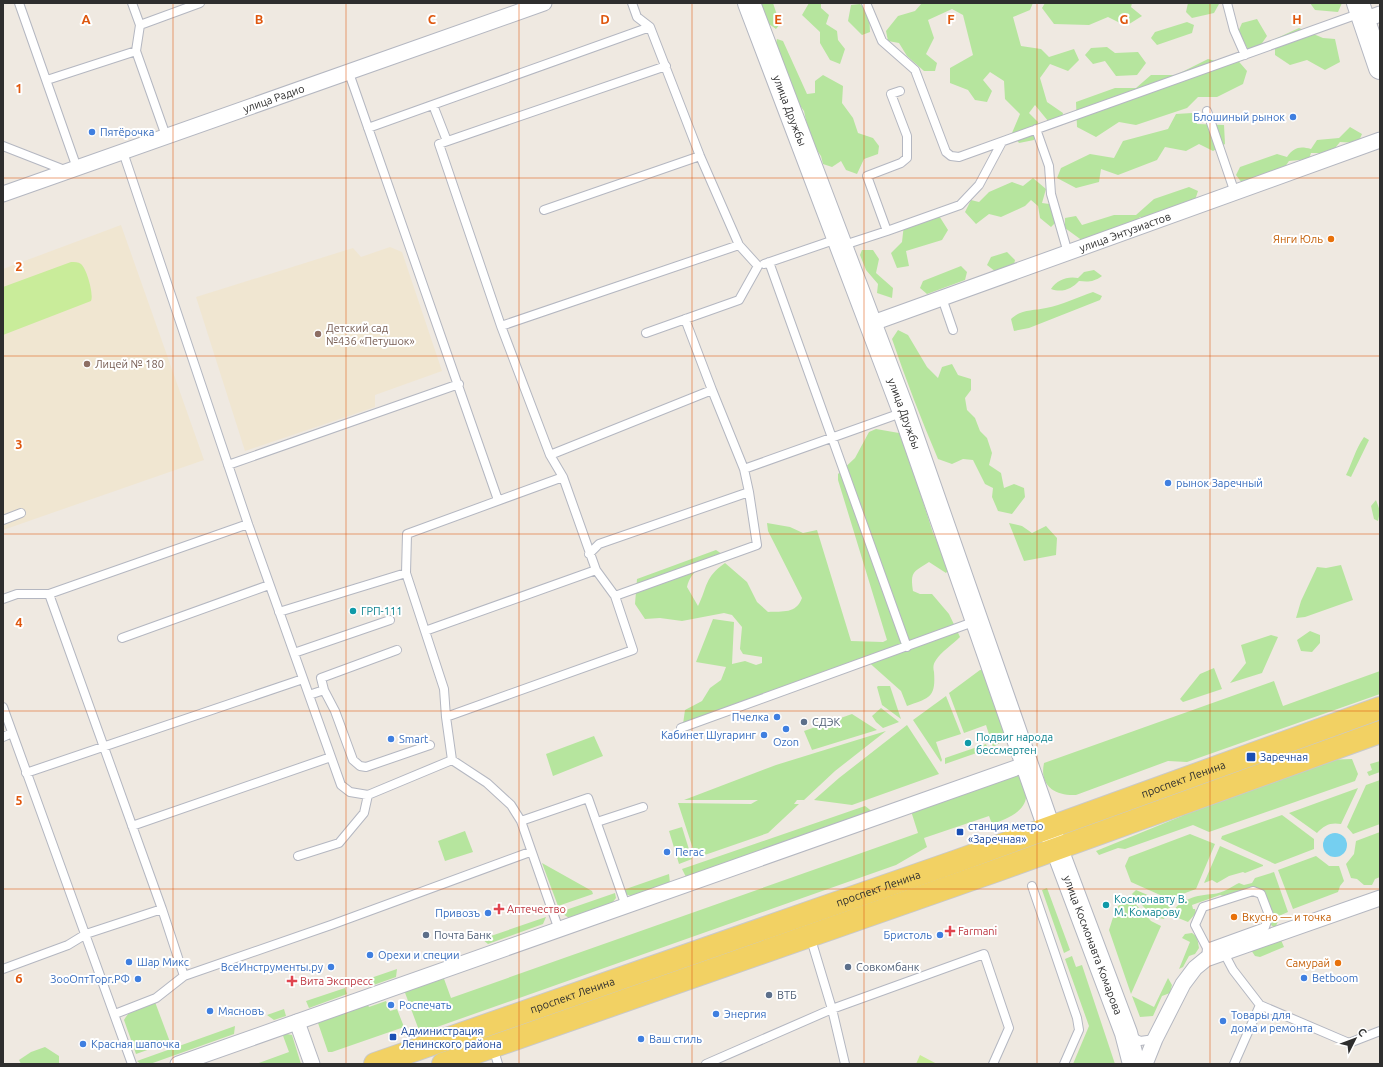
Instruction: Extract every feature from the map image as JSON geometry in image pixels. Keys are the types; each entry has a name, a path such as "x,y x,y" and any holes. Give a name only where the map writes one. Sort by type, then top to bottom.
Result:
{"main road":[{"name":"проспект Ленина","path":"375,1064 1049,828 1380,708"},
{"name":"проспект Ленина","path":"443,1064 495,1055 810,936 1380,732"}],"street":[{"name":"улица Радио","path":"3,194 349,73 517,7 544,3"},
{"name":"улица Дружбы","path":"749,3 904,412 1049,828"},
{"path":"1366,13 1379,60"},
{"name":"улица Энтузиастов","path":"870,324 1380,140"},
{"path":"178,1064 1027,764"},
{"name":"улица Космонавта Комарова","path":"1049,828 1058,848 1126,1033 1134,1064"},
{"path":"1145,1064 1155,1039 1183,984 1207,954 1224,953 1380,898"},
{"path":"298,1022 312,1064"}],"lane":[{"path":"19,3 47,80 72,169"},
{"path":"132,3 140,25 136,51 166,136"},
{"path":"140,25 200,3"},
{"path":"632,3 637,17 650,26 700,156 740,245 758,266"},
{"path":"866,3 882,41 915,70 946,152 951,156 959,157 1366,13"},
{"path":"1227,3 1234,30 1245,55"},
{"path":"368,128 650,26"},
{"path":"47,80 136,51"},
{"path":"446,717 633,650 615,596 596,570 562,477 550,455 501,326 439,144 666,66"},
{"path":"349,73 395,208 459,384 498,500"},
{"path":"887,230 867,176 901,163 907,158 907,136 890,94 900,91"},
{"path":"434,105 447,141"},
{"path":"1207,111 1235,193"},
{"path":"1036,129 1049,166 1051,194 1068,253"},
{"path":"646,333 739,300 758,266 887,230 960,205 979,185 1002,142"},
{"path":"3,146 72,169"},
{"path":"123,152 269,585 341,785 350,792 368,795 452,760"},
{"path":"544,210 700,156"},
{"path":"501,326 740,245"},
{"path":"769,262 907,647"},
{"path":"942,298 953,330"},
{"path":"615,596 757,545 744,469 685,319"},
{"path":"228,465 459,384"},
{"path":"550,455 712,390"},
{"path":"744,469 904,412"},
{"path":"559,930 530,852 521,821 511,805 487,783 452,760 444,689 406,573 407,534 562,477"},
{"path":"590,554 599,544 749,492"},
{"path":"3,520 21,513"},
{"path":"3,600 17,594 48,594 248,524"},
{"path":"425,631 596,570"},
{"path":"279,612 406,573"},
{"path":"122,638 269,585"},
{"path":"48,594 162,909 184,976"},
{"path":"294,653 390,620"},
{"path":"681,728 976,621"},
{"path":"397,650 321,678 324,690 334,711 353,760 360,766 366,767 430,745"},
{"path":"26,773 303,679"},
{"path":"309,695 324,690"},
{"path":"3,707 132,1064"},
{"path":"3,737 12,733"},
{"path":"132,826 331,757"},
{"path":"298,856 339,843 364,813 368,795"},
{"path":"521,821 588,798 626,906"},
{"path":"597,822 643,807"},
{"path":"114,1014 156,998 184,976 337,923 530,852"},
{"path":"1032,886 1077,1018 1079,1030 1064,1064"},
{"path":"1253,891 1261,894 1269,915 1265,927 1207,954 1195,925 1203,907 1253,891"},
{"path":"3,969 68,945 86,934 162,909"},
{"path":"810,936 832,1008 845,1064"},
{"path":"1224,953 1233,970 1260,1005 1349,1043 1380,1031"},
{"path":"706,1064 832,1008 984,954 1009,1028 993,1064"},
{"path":"1234,1064 1260,1005"},
{"path":"1126,1033 1140,1041 1155,1039"}],"shaded area":[{"name":"Лицей № 180","path":"121,225 204,460 3,530 3,269"},
{"name":"Детский сад №436 «Петушок»","path":"390,247 402,252 442,371 375,395 375,407 245,451 196,297 353,248 361,257"}],"green space":[{"path":"761,3 773,3 780,24 776,29 769,24"},
{"path":"809,3 821,3 821,8 829,15 826,24 837,31 838,40 845,49 840,64 830,60 820,43 820,32 802,15"},
{"path":"922,3 1033,3 1030,10 1013,17 1021,46 1041,49 1049,57 1074,49 1079,60 1068,71 1050,64 1040,78 1047,102 1063,113 1061,124 1053,127 1035,105 1029,113 1038,122 1034,140 1019,143 1012,133 1020,114 1005,99 1004,81 990,72 983,80 992,91 987,102 975,100 968,90 950,83 950,68 973,55 963,15 952,9 928,20 934,38 926,54 937,63 935,71 924,71 907,56 899,43 888,41 886,31 898,16 915,11"},
{"path":"1045,3 1132,3 1131,7 1142,16 1126,26 1108,17 1089,25 1054,24 1042,8"},
{"path":"1188,3 1219,4 1214,13 1192,18 1186,12"},
{"path":"1310,3 1342,3 1338,12 1315,10"},
{"path":"860,4 869,12 870,32 862,35 848,21 851,5"},
{"path":"1257,19 1267,36 1260,46 1248,49 1238,32 1242,23"},
{"path":"1187,22 1194,25 1192,33 1157,45 1151,38 1155,32"},
{"path":"1299,28 1323,38 1335,39 1340,62 1325,70 1307,60 1290,65 1275,55 1275,39"},
{"path":"777,39 783,41 807,94 815,93 815,81 823,75 843,86 842,103 853,118 858,133 873,138 879,146 878,154 864,159 857,174 846,170 841,161 832,167 823,164 821,156 809,135 804,111 798,103 776,43"},
{"path":"1107,47 1115,53 1138,52 1146,63 1137,75 1116,76 1105,61 1093,64 1085,55 1091,48"},
{"path":"1234,56 1247,71 1243,84 1217,97 1198,97 1187,108 1136,125 1119,122 1096,137 1077,127 1076,102 1115,88 1136,88 1151,75 1176,75 1208,59 1219,62"},
{"path":"1192,113 1197,124 1224,125 1225,144 1213,151 1199,144 1186,151 1165,147 1157,160 1118,175 1101,169 1099,182 1076,188 1057,178 1061,168 1090,154 1114,158 1123,141 1168,129 1176,114"},
{"path":"1350,127 1362,134 1358,143 1340,142 1331,153 1311,153 1309,159 1289,161 1280,174 1242,183 1236,175 1240,167 1277,154 1287,157 1292,151 1298,148 1311,149 1317,140 1339,138"},
{"path":"1033,178 1046,189 1042,203 1057,205 1060,218 1051,227 1040,218 1038,206 1031,200 1025,206 1001,217 989,214 976,224 965,212 971,200 979,202 989,192 1012,182 1023,186"},
{"path":"1189,187 1198,191 1195,200 1154,218 1140,217 1128,230 1087,244 1065,228 1065,218 1076,216 1082,225 1114,215 1136,215 1154,199"},
{"path":"936,211 948,230 942,240 906,251 909,266 897,268 891,253 902,242 904,224"},
{"path":"862,250 873,250 879,259 876,273 893,288 892,298 877,293 878,284 866,270 860,255"},
{"path":"1007,252 1015,260 1013,269 1000,275 987,265 991,257"},
{"path":"71,262 78,262 86,271 91,288 91,301 3,335 3,287"},
{"path":"961,266 967,272 965,280 927,294 920,288 923,281"},
{"path":"1094,270 1102,276 1091,281 1079,281 1066,290 1059,291 1051,289 1056,283 1063,279 1078,278 1084,272"},
{"path":"1093,292 1102,296 1100,300 1029,328 1014,331 1011,319 1019,313 1058,305"},
{"path":"898,330 908,335 927,367 938,378 942,367 952,364 958,375 971,379 971,390 965,398 967,410 975,418 980,431 987,438 992,453 989,465 1001,473 1004,488 1014,484 1024,488 1025,497 1012,514 998,511 992,497 993,488 985,484 973,460 963,459 952,464 938,459 892,339"},
{"path":"876,429 899,433 903,439 933,533 950,568 946,573 929,562 914,573 912,580 913,591 920,594 932,594 949,614 960,637 941,654 935,662 933,668 934,687 930,696 907,706 901,691 865,659 683,724 685,710 702,701 710,688 721,680 726,667 696,662 713,619 734,622 732,664 745,661 756,665 762,663 762,657 743,654 740,649 742,627 732,615 724,613 682,621 660,618 645,619 635,604 637,579 716,550 722,554 700,567 692,576 687,587 698,606 707,583 713,573 725,563 747,582 757,602 768,612 788,611 793,609 802,598 768,531 767,523 790,527 803,533 817,530 851,641 883,642 887,640 838,480 838,474 855,458 869,432"},
{"path":"1364,437 1369,440 1351,477 1346,475 1356,451"},
{"path":"1376,500 1380,511 1378,521 1374,519 1371,506"},
{"path":"1009,523 1022,526 1032,533 1046,526 1057,538 1056,555 1024,561"},
{"path":"1341,565 1353,600 1305,617 1296,618 1301,601 1317,567 1326,568"},
{"path":"1310,631 1320,635 1320,643 1312,652 1301,651 1297,640"},
{"path":"1271,635 1278,637 1262,673 1230,683 1246,663 1241,645"},
{"path":"1214,668 1222,689 1183,702 1180,699 1200,674"},
{"path":"980,670 983,670 1006,737 1005,740 993,747 986,725 964,733 949,693"},
{"path":"1380,671 1380,694 1187,762 1168,761 1076,795 1061,794 1055,791 1050,788 1044,778 1044,763 1274,681 1283,706"},
{"path":"878,686 890,686 901,719 882,705"},
{"path":"946,696 961,734 936,742 942,760 941,762 913,720"},
{"path":"881,708 899,722 883,728 872,716"},
{"path":"852,714 877,730 812,750 804,731"},
{"path":"907,725 939,774 852,805 814,800 839,778"},
{"path":"886,731 835,771 804,800 797,800 794,804 799,804 768,833 696,858 678,803 751,804 758,800 684,800 776,765"},
{"path":"594,736 603,756 553,776 546,754"},
{"path":"986,744 988,749 945,764 945,758"},
{"path":"1352,759 1358,774 1355,781 1209,832 1193,825 1125,849 1118,848 1099,855 1096,851 1182,816 1210,802 1326,760"},
{"path":"1380,761 1380,772 1369,776 1367,772 1372,770 1370,764"},
{"path":"1011,776 1018,776 1022,778 1026,797 1022,807 1014,815 1003,820 992,824 989,816 924,838 927,847 896,865 420,1033 404,990 443,976 451,998 918,833 911,811"},
{"path":"1380,780 1380,824 1353,834 1347,827 1366,785"},
{"path":"1358,788 1341,824 1334,823 1328,825 1317,833 1289,813"},
{"path":"865,806 873,812 686,877 682,869"},
{"path":"1282,815 1314,839 1314,849 1275,864 1221,839 1222,836"},
{"path":"682,827 692,859 679,864 669,831"},
{"path":"465,831 473,852 445,861 438,841"},
{"path":"1380,832 1380,877 1375,879 1372,885 1364,885 1357,879 1351,878 1346,864 1354,854 1356,841"},
{"path":"1190,834 1215,844 1196,889 1169,899 1131,882 1125,866 1129,857"},
{"path":"1220,846 1263,866 1245,873 1243,872 1229,876 1217,883 1212,880 1204,883"},
{"path":"1316,856 1329,866 1339,866 1344,881 1338,892 1293,909 1278,870"},
{"path":"542,863 592,891 593,894 558,906"},
{"path":"1274,872 1288,912 1281,915 1275,928 1271,925 1272,913 1264,894 1227,897 1220,895 1192,905 1196,913 1188,922 1171,915 1178,905 1189,899 1227,890 1239,883 1244,885 1252,883 1255,878"},
{"path":"669,874 670,883 631,896 625,894 623,890"},
{"path":"1047,888 1070,950 1064,953 1042,890"},
{"path":"1136,890 1171,905 1164,919 1153,917 1132,894"},
{"path":"615,893 616,898 612,903 569,918 560,912"},
{"path":"1129,897 1151,921 1161,926 1131,994 1109,930 1116,908"},
{"path":"546,917 543,924 488,944 482,939"},
{"path":"1192,933 1197,937 1199,948 1195,954 1189,956 1183,967 1179,969 1190,942 1182,938 1185,934"},
{"path":"1281,940 1284,947 1260,957 1255,956 1251,950"},
{"path":"1072,956 1076,967 1082,965 1115,1064 1073,1064 1089,1026 1065,959"},
{"path":"397,969 396,977 368,987 365,980"},
{"path":"1168,978 1172,985 1170,993 1162,996 1153,1016 1140,1017 1132,996 1154,1007"},
{"path":"345,988 347,994 309,1008 306,1001"},
{"path":"386,1001 390,1011 397,1009 404,1027 332,1052 328,1052 318,1023 322,1019 367,1003 369,1007"},
{"path":"155,1002 170,1042 136,1054 124,1020 133,1010"},
{"path":"284,1009 286,1016 274,1020 267,1015"},
{"path":"235,1026 234,1034 150,1064 141,1064 137,1061"},
{"path":"282,1033 292,1035 301,1064 256,1064 289,1052"},
{"path":"45,1047 59,1056 59,1064 21,1064 19,1060 31,1052"},
{"path":"920,1055 937,1064 916,1064"}],"water":[{"path":"1335,833 1344,836 1347,845 1344,854 1335,857 1326,854 1323,845 1326,836"}],"place":[{"name":"Блошиный рынок","path":"1293,117"},
{"name":"Пятёрочка","path":"92,132"},
{"name":"Янги Юль","path":"1331,239"},
{"name":"Детский сад №436 «Петушок»","path":"318,334"},
{"name":"Лицей № 180","path":"87,364"},
{"name":"рынок Заречный","path":"1168,483"},
{"name":"ГРП-111","path":"353,611"},
{"name":"Пчелка","path":"777,717"},
{"name":"СДЭК","path":"804,722"},
{"name":"Ozon","path":"786,729"},
{"name":"Кабинет Шугаринг","path":"764,735"},
{"name":"Smart","path":"391,739"},
{"name":"Подвиг народа бессмертен","path":"968,743"},
{"name":"Заречная","path":"1251,757"},
{"name":"станция метро «Заречная»","path":"960,832"},
{"name":"Пегас","path":"667,852"},
{"name":"Космонавту В. М. Комарову","path":"1106,905"},
{"name":"Аптечество","path":"499,909"},
{"name":"Привозъ","path":"488,913"},
{"name":"Вкусно — и точка","path":"1234,917"},
{"name":"Farmani","path":"950,931"},
{"name":"Почта Банк","path":"426,935"},
{"name":"Бристоль","path":"940,935"},
{"name":"Орехи и специи","path":"370,955"},
{"name":"Шар Микс","path":"129,962"},
{"name":"Самурай","path":"1338,963"},
{"name":"ВсеИнструменты.ру","path":"331,967"},
{"name":"Совкомбанк","path":"848,967"},
{"name":"Betboom","path":"1304,978"},
{"name":"ЗооОптТорг.РФ","path":"138,979"},
{"name":"Вита Экспресс","path":"292,981"},
{"name":"ВТБ","path":"769,995"},
{"name":"Роспечать","path":"391,1005"},
{"name":"Мясновъ","path":"210,1011"},
{"name":"Энергия","path":"716,1014"},
{"name":"Товары для дома и ремонта","path":"1223,1021"},
{"name":"Администрация Ленинского района","path":"393,1037"},
{"name":"Ваш стиль","path":"641,1039"},
{"name":"Красная шапочка","path":"83,1044"}]}
